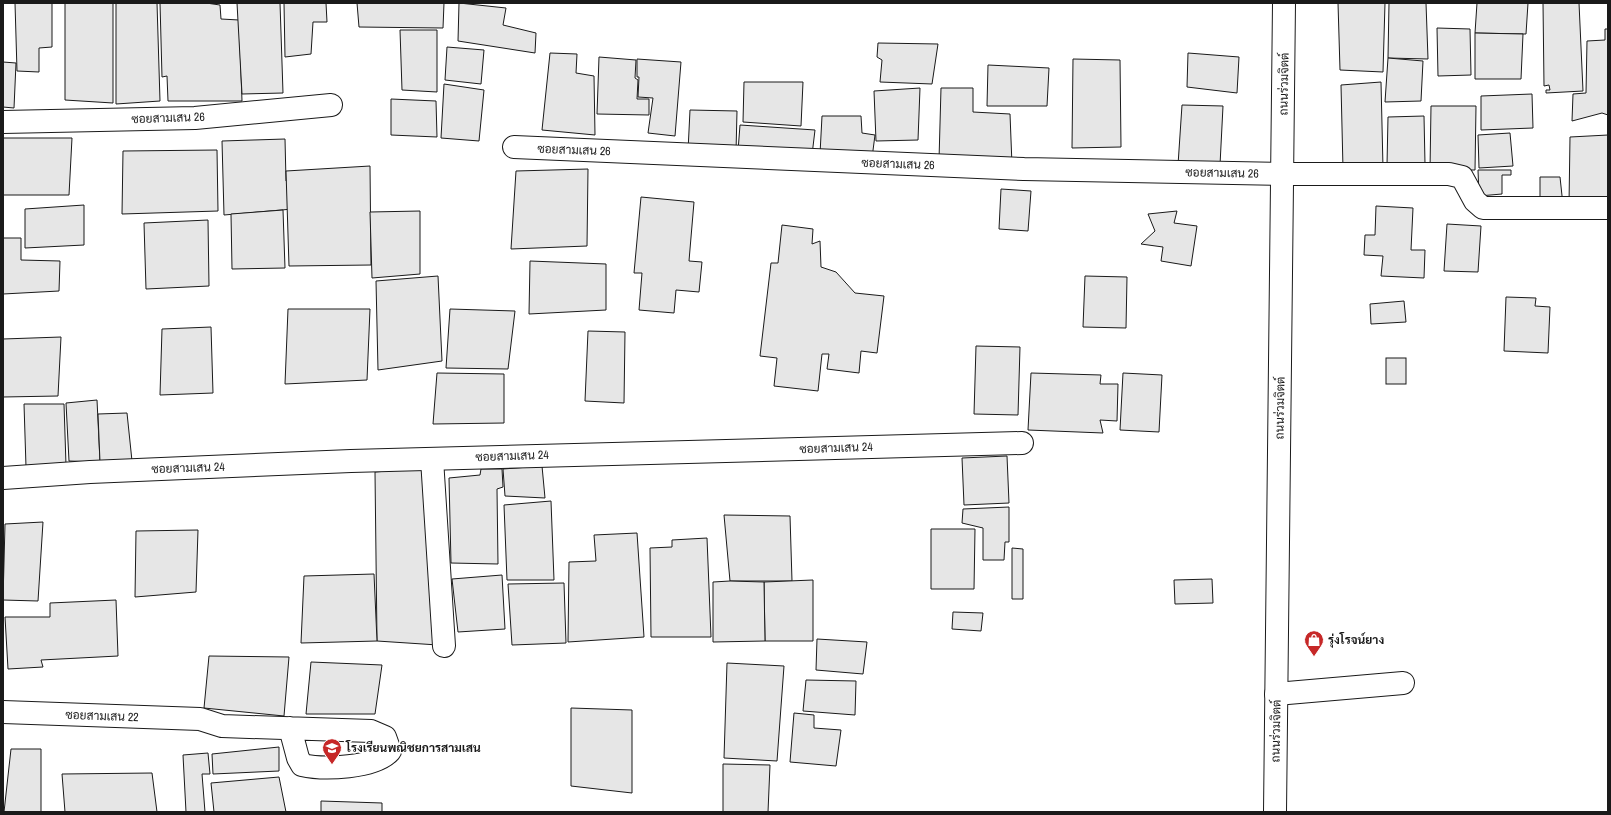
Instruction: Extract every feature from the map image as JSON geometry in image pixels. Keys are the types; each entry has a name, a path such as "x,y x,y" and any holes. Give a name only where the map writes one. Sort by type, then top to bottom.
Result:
{"street":[{"name":"ถนนร่วมจิตต์","path":"1275,812 1284,3"},
{"name":"ซอยสามเสน 26","path":"3,122 196,118 332,105"},
{"name":"ซอยสามเสน 26","path":"514,147 1024,169 1282,174 1449,174 1462,177 1475,201 1483,208 1608,208"},
{"name":"ซอยสามเสน 24","path":"3,478 90,472 432,459 1022,443"},
{"path":"432,459 444,646"},
{"path":"1276,694 1403,683"},
{"name":"ซอยสามเสน 22","path":"3,712 200,719 222,726 290,728"}],"building":[{"path":"15,3 52,3 52,47 39,48 39,72 17,71"},
{"path":"65,3 113,3 113,103 65,100"},
{"path":"116,3 157,3 160,101 116,104"},
{"path":"160,3 206,3 220,5 221,19 239,20 242,101 168,101 167,76 162,77"},
{"path":"237,3 280,3 283,93 242,94"},
{"path":"284,3 326,3 327,22 313,22 311,54 285,57"},
{"path":"357,3 444,3 443,28 359,27"},
{"path":"459,3 506,8 503,25 536,33 535,53 458,41"},
{"path":"1338,3 1385,3 1383,72 1340,70"},
{"path":"1389,3 1426,3 1428,59 1388,58"},
{"path":"1477,3 1528,3 1526,34 1475,33"},
{"path":"1543,3 1579,3 1583,91 1546,93 1546,90 1550,90 1549,85 1544,86"},
{"path":"1437,28 1470,29 1471,75 1438,76"},
{"path":"1605,29 1608,29 1608,115 1602,113 1572,121 1573,94 1586,93 1587,41 1605,40"},
{"path":"400,30 437,30 437,92 402,90"},
{"path":"1475,33 1523,34 1521,79 1475,79"},
{"path":"878,43 938,44 932,84 880,82 882,60 877,57"},
{"path":"447,47 484,50 481,84 445,80"},
{"path":"550,53 577,54 576,73 594,76 595,135 542,130"},
{"path":"1188,53 1239,57 1237,93 1187,87"},
{"path":"599,57 636,60 635,78 638,80 637,99 649,99 649,115 597,114"},
{"path":"1388,58 1423,61 1421,101 1385,102"},
{"path":"637,59 681,62 675,136 648,133 653,98 638,97 639,77 637,77"},
{"path":"1073,59 1120,60 1121,147 1072,148"},
{"path":"3,62 16,63 14,108 3,107"},
{"path":"988,65 1049,68 1047,106 987,106"},
{"path":"744,82 803,82 801,126 743,122"},
{"path":"1381,82 1383,168 1343,169 1341,85"},
{"path":"444,84 484,90 479,141 441,138"},
{"path":"920,88 918,140 876,141 874,91"},
{"path":"941,88 973,88 973,112 1010,114 1012,165 939,160"},
{"path":"1532,94 1533,128 1481,130 1481,96"},
{"path":"391,99 436,101 437,137 391,135"},
{"path":"1182,105 1223,106 1220,165 1178,165"},
{"path":"1431,106 1476,106 1475,170 1430,170"},
{"path":"690,110 737,111 736,152 688,151"},
{"path":"822,116 861,116 862,133 875,135 872,158 820,154"},
{"path":"1424,116 1425,164 1387,165 1388,117"},
{"path":"740,125 815,130 812,155 738,151"},
{"path":"1510,133 1513,166 1479,168 1478,135"},
{"path":"1608,135 1608,205 1569,204 1570,137"},
{"path":"3,138 72,138 69,195 3,195"},
{"path":"285,139 286,181 302,179 304,208 224,215 222,141"},
{"path":"217,150 218,211 122,214 123,151"},
{"path":"370,166 371,265 289,266 286,171"},
{"path":"588,169 587,246 511,249 516,171"},
{"path":"1478,170 1511,170 1511,175 1502,175 1502,194 1479,196"},
{"path":"1540,177 1560,177 1563,205 1540,205"},
{"path":"1001,189 1031,191 1028,231 999,229"},
{"path":"641,197 694,202 689,261 702,262 699,292 676,290 674,313 639,310 642,273 634,273"},
{"path":"84,205 84,245 25,248 25,209"},
{"path":"1376,206 1413,208 1411,250 1425,250 1424,278 1381,276 1383,256 1364,255 1365,235 1375,235"},
{"path":"283,210 285,268 232,269 231,214"},
{"path":"420,211 420,274 372,278 370,212"},
{"path":"1177,211 1174,223 1197,226 1191,266 1161,261 1163,247 1141,244 1155,231 1148,214"},
{"path":"208,220 209,286 146,289 144,223"},
{"path":"1447,224 1481,226 1478,272 1444,271"},
{"path":"782,225 813,229 812,244 820,241 821,267 836,272 855,293 884,296 877,353 861,351 859,373 827,369 829,354 822,354 818,391 774,386 777,358 760,356 771,263 778,263"},
{"path":"3,238 21,238 21,260 60,261 59,291 3,294"},
{"path":"530,261 606,264 606,310 529,314"},
{"path":"438,276 442,361 378,370 376,281"},
{"path":"1085,276 1127,277 1126,328 1083,327"},
{"path":"1506,297 1536,298 1535,306 1550,307 1548,353 1504,351"},
{"path":"1404,301 1406,322 1371,324 1370,304"},
{"path":"288,309 370,309 367,380 285,384"},
{"path":"450,309 515,311 508,369 446,368"},
{"path":"211,327 213,393 160,395 162,329"},
{"path":"588,331 625,332 624,403 585,401"},
{"path":"61,337 58,396 3,397 3,339"},
{"path":"976,346 1020,347 1018,415 974,414"},
{"path":"1386,358 1406,358 1406,384 1386,384"},
{"path":"437,373 504,374 504,423 433,424"},
{"path":"1031,373 1101,375 1100,384 1118,384 1117,421 1100,420 1103,433 1028,430"},
{"path":"1123,373 1162,375 1159,432 1120,430"},
{"path":"97,400 100,462 69,461 66,403"},
{"path":"24,404 64,404 66,465 26,467"},
{"path":"127,413 132,461 100,462 98,414"},
{"path":"1007,456 1009,503 964,505 962,458"},
{"path":"542,466 545,498 505,496 503,469"},
{"path":"425,468 438,645 377,641 375,472"},
{"path":"481,469 502,469 503,487 497,489 498,564 451,563 449,478 480,475"},
{"path":"551,501 554,580 507,580 504,505"},
{"path":"1009,507 1009,542 1005,542 1004,560 983,560 983,528 962,523 963,509"},
{"path":"724,515 790,516 792,581 730,581"},
{"path":"43,522 38,601 3,600 5,524"},
{"path":"931,529 975,529 974,589 931,589"},
{"path":"198,530 196,592 135,597 136,531"},
{"path":"637,533 644,637 568,642 569,562 596,561 594,535"},
{"path":"707,538 711,637 651,637 650,548 672,547 672,540"},
{"path":"1012,548 1023,549 1023,599 1012,599"},
{"path":"374,574 377,641 301,643 304,576"},
{"path":"502,575 505,629 458,632 452,579"},
{"path":"1212,579 1213,603 1175,604 1174,580"},
{"path":"813,580 813,641 765,641 764,582"},
{"path":"713,582 764,582 765,641 713,642"},
{"path":"564,583 566,643 512,645 508,584"},
{"path":"116,600 118,656 41,660 43,667 8,669 5,617 50,617 50,603"},
{"path":"953,612 983,613 981,631 952,629"},
{"path":"817,639 867,642 863,674 816,670"},
{"path":"209,656 289,657 284,716 204,708"},
{"path":"311,662 382,665 375,714 306,714"},
{"path":"727,663 784,666 777,761 724,758"},
{"path":"806,680 856,681 855,715 803,711"},
{"path":"571,708 632,710 632,793 571,786"},
{"path":"794,713 814,715 814,728 841,730 836,766 790,762"},
{"path":"279,747 279,771 213,774 212,754"},
{"path":"11,749 41,749 41,812 4,812"},
{"path":"208,753 210,774 202,774 205,812 186,812 183,755"},
{"path":"723,764 770,765 768,812 723,812"},
{"path":"152,773 157,812 65,812 62,774"},
{"path":"279,777 286,812 214,812 211,783"},
{"path":"321,801 382,803 382,812 321,812"}],"place":[{"name":"รุ่งโรจน์ยาง","path":"1314,657"},
{"name":"โรงเรียนพณิชยการสามเสน","path":"332,765"}]}
